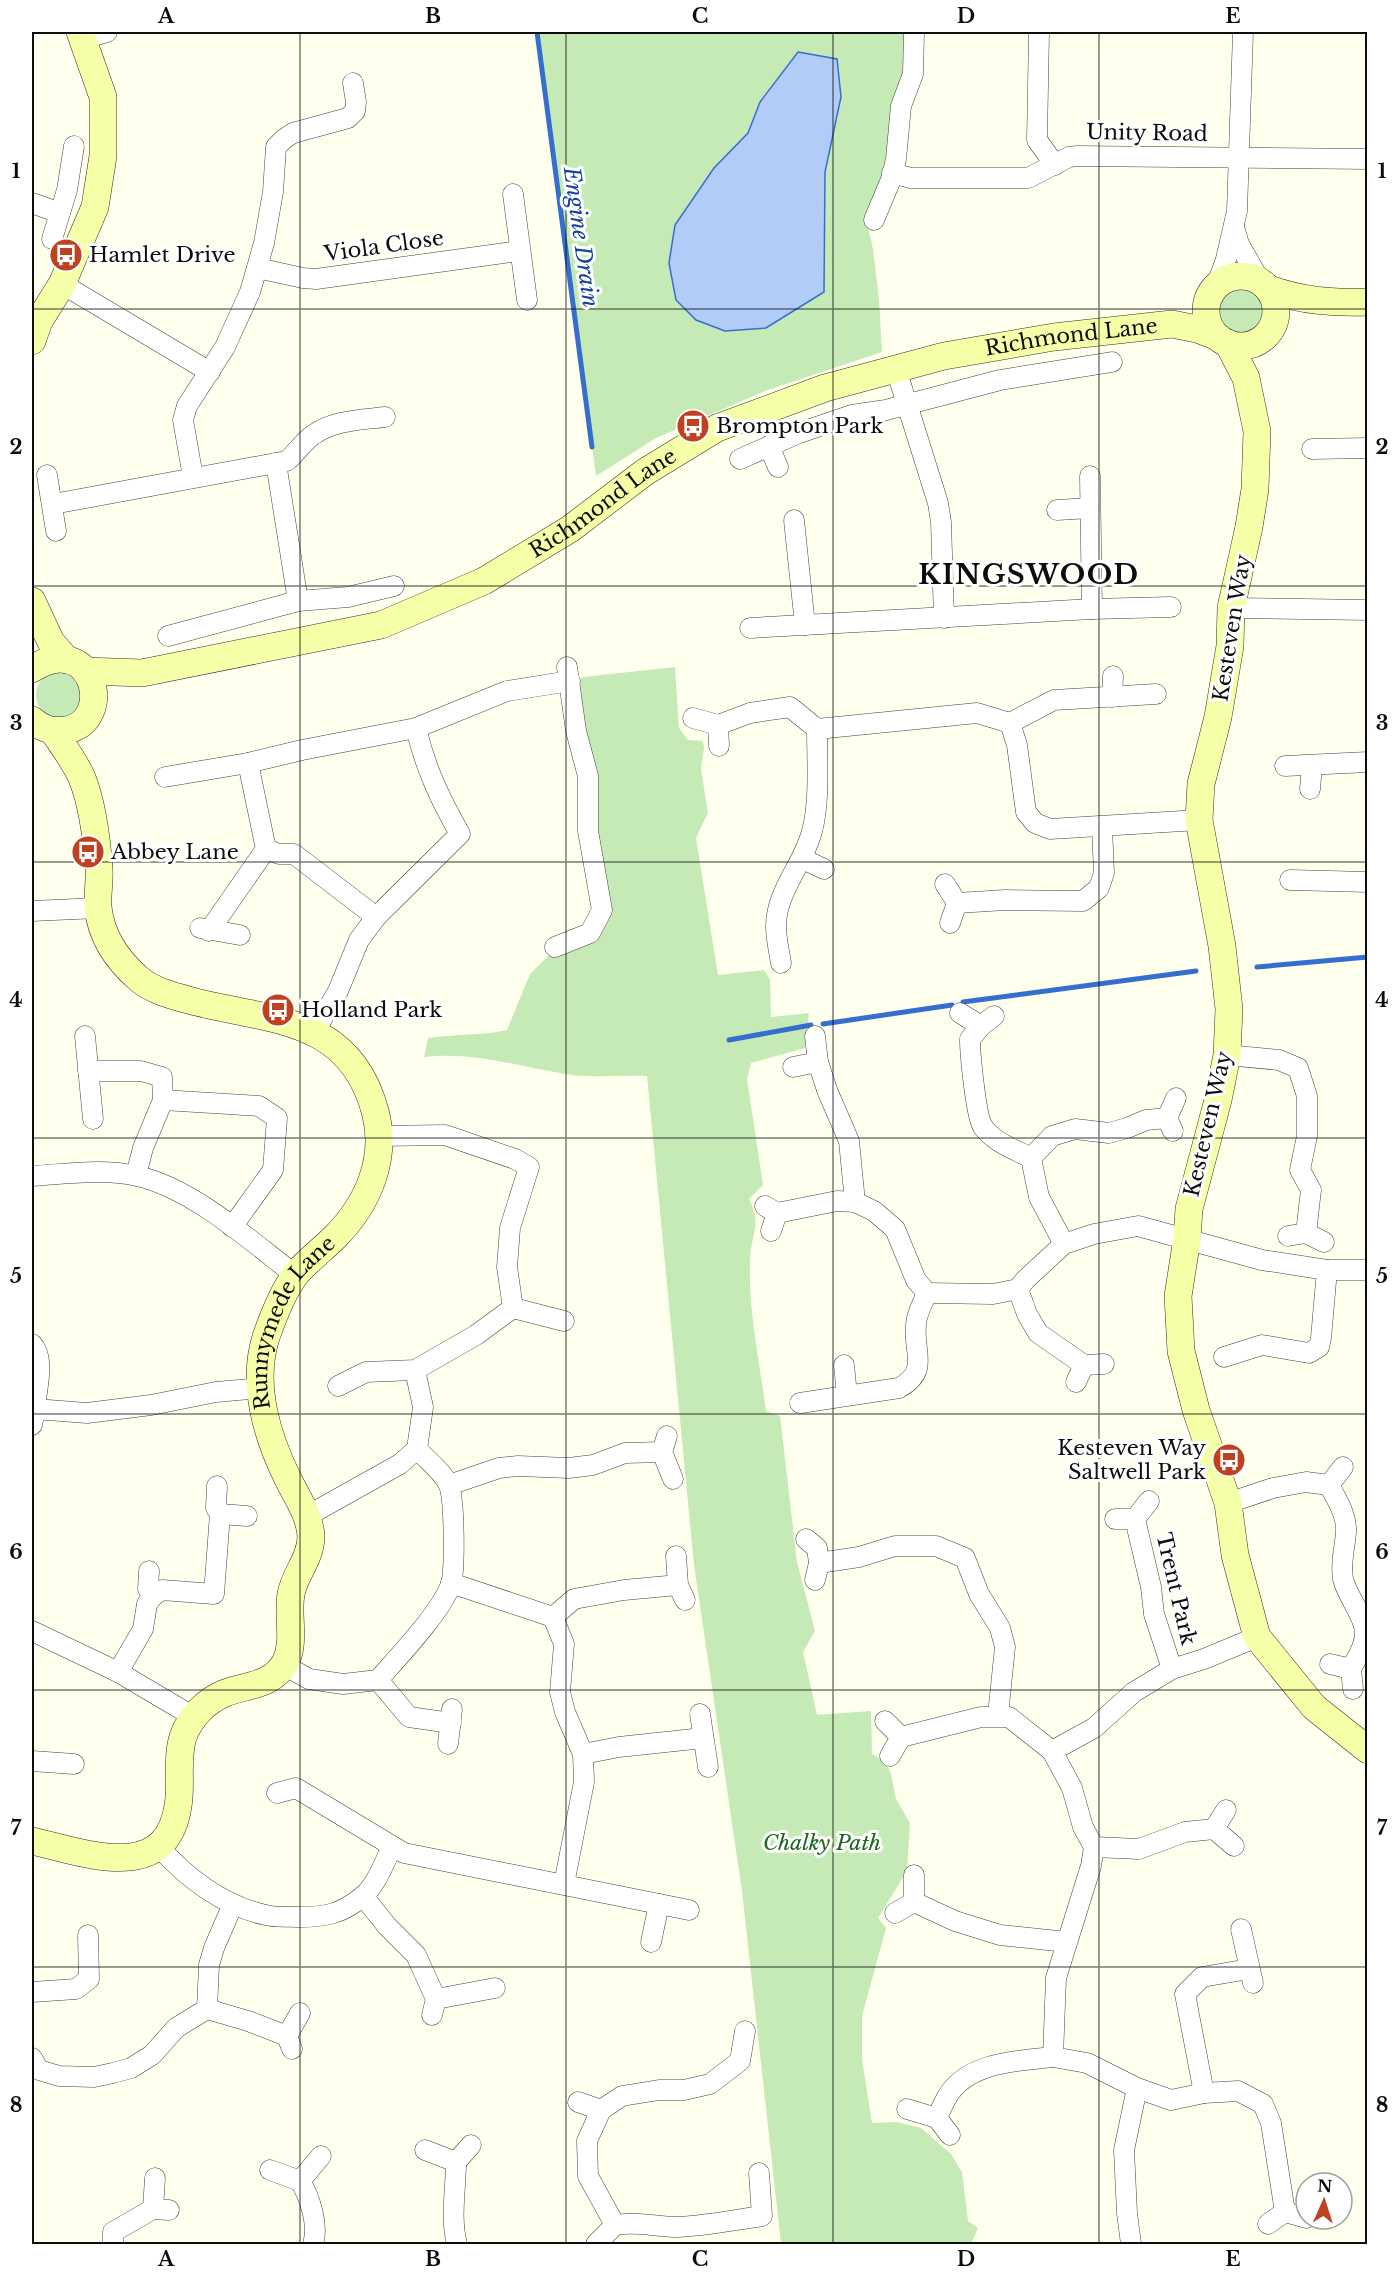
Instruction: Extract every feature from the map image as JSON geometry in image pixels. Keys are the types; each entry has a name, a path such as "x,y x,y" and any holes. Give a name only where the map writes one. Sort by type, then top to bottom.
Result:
{"street":[{"path":"874,220 896,159 901,106 913,74 914,32"},
{"path":"1040,32 1036,133 1041,147 1055,165"},
{"path":"1243,32 1240,159 1234,227 1226,259 1206,307 1207,318 1211,329 1223,340 1250,345 1299,314 1330,303"},
{"path":"32,341 39,321 62,284 95,207 103,156 103,97 90,34"},
{"path":"193,477 183,420 187,406 225,347 246,301 264,243 273,192 276,147 293,133 348,118 355,111 353,83"},
{"path":"52,238 67,190 74,146"},
{"name":"Unity Road","path":"892,174 911,178 1028,178 1069,157 1077,156 1368,159"},
{"path":"513,194 527,300"},
{"path":"32,203 60,213"},
{"path":"1234,227 1239,244 1275,300 1276,311 1274,323 1246,378"},
{"name":"Viola Close","path":"257,268 316,279 519,251"},
{"path":"1213,292 1226,279 1249,276 1287,295 1330,303 1368,302"},
{"path":"62,284 210,372"},
{"name":"Richmond Lane","path":"1172,324 1213,292"},
{"name":"Richmond Lane","path":"32,669 48,660 142,673 381,625 484,581 570,529 645,472 717,428 825,388 944,356 1054,337 1172,324 1197,328 1223,340"},
{"name":"Kesteven Way","path":"1223,340 1246,378 1257,430 1255,489 1232,608 1230,646 1218,717 1201,784 1199,820 1222,946 1229,1009 1227,1055 1218,1100 1189,1209 1178,1296 1181,1352 1196,1410 1228,1503 1235,1555 1257,1637 1314,1707 1368,1750"},
{"name":"Richmond Lane","path":"769,446 852,415 886,410 1000,380 1112,362"},
{"path":"896,369 938,503 944,618"},
{"path":"53,504 287,461 300,450 310,436 333,424 385,417"},
{"path":"740,459 769,446 778,467"},
{"path":"1312,449 1342,457 1368,448"},
{"path":"276,463 298,601"},
{"path":"47,475 56,531"},
{"path":"1090,476 1092,609"},
{"path":"1058,510 1090,508"},
{"path":"794,520 805,625"},
{"path":"168,636 298,601 348,597 394,586"},
{"path":"32,601 51,642 76,665"},
{"path":"750,628 1092,609 1171,608"},
{"path":"1232,608 1368,610"},
{"path":"32,622 32,669"},
{"name":"Runnymede Lane","path":"76,665 92,682 94,696 87,715 81,777 94,831 99,871 98,908 107,943 142,982 169,994 234,1011 285,1021 315,1031 341,1051 358,1072 367,1088 375,1112 379,1136 377,1167 365,1200 339,1234 295,1275 266,1337 261,1361 261,1388 266,1424 284,1470 307,1516 311,1536 307,1561 291,1595 291,1643 284,1665"},
{"name":"Richmond Lane","path":"42,726 69,730 142,673"},
{"path":"165,777 248,763 416,728 507,691 568,674 576,731 588,776 588,831 602,910 590,933 555,947"},
{"path":"1112,697 1113,676"},
{"path":"693,718 718,725 750,712 789,707 817,729 977,713 1010,723 1054,700 1155,694"},
{"path":"1010,723 1017,745 1026,812 1035,823 1050,829 1199,820"},
{"path":"718,725 719,746"},
{"name":"Runnymede Lane","path":"42,726 81,777"},
{"path":"315,1031 338,991 359,940 375,917 460,834 431,777 416,728"},
{"path":"781,963 776,925 783,892 803,859 813,830 817,777 817,729"},
{"path":"1285,766 1368,762"},
{"path":"240,935 204,929 266,849 248,763"},
{"path":"1310,789 1311,766"},
{"path":"957,903 1005,900 1083,901 1099,888 1104,873 1102,827"},
{"path":"266,849 279,854 294,854 375,917"},
{"path":"803,859 824,869"},
{"path":"1290,880 1368,882"},
{"path":"945,884 957,903"},
{"path":"950,923 957,903"},
{"path":"32,911 98,908"},
{"path":"960,1013 988,1021 970,1039 970,1061 982,1126 997,1142 1031,1158"},
{"path":"84,1036 93,1119"},
{"path":"815,1036 818,1062 834,1109 843,1123 849,1141 855,1202"},
{"path":"1227,1055 1279,1060 1298,1068 1307,1096 1307,1136 1300,1170 1311,1190 1297,1234 1324,1242"},
{"path":"793,1067 818,1062"},
{"path":"88,1071 141,1071 162,1077 164,1100 143,1148 136,1176"},
{"path":"1031,1158 1052,1136 1075,1129 1109,1133 1146,1120 1170,1125 1176,1098"},
{"path":"164,1100 259,1106 277,1118 273,1170 232,1227"},
{"path":"379,1136 445,1135 515,1159 529,1167 510,1228 507,1267 513,1308"},
{"path":"1031,1158 1039,1197 1064,1244"},
{"path":"32,1176 108,1172 136,1176 175,1190 232,1227 295,1275"},
{"path":"771,1217 837,1202 855,1202 874,1211 895,1229 915,1281 927,1293 993,1294 1018,1289 1064,1244 1094,1234 1138,1226 1262,1260 1327,1270 1368,1270"},
{"path":"1222,1357 1262,1345 1309,1353 1318,1347 1321,1338 1327,1270"},
{"path":"1018,1289 1027,1314 1038,1333 1088,1370"},
{"path":"800,1403 899,1388 916,1376 918,1364 916,1321 927,1293"},
{"path":"513,1308 564,1321"},
{"path":"338,1386 366,1372 415,1370 476,1335 513,1308"},
{"path":"32,1344 37,1349 39,1362 33,1417 151,1405 216,1392 261,1388"},
{"path":"844,1365 848,1395"},
{"path":"307,1516 400,1464 417,1449 423,1407 415,1370"},
{"path":"449,1485 499,1468 518,1466 569,1468 593,1465 665,1444 673,1479"},
{"path":"32,1841 103,1858 131,1859 159,1847 174,1826 179,1803 183,1738 194,1717 204,1706 226,1693 267,1681 284,1665 309,1679 344,1684 378,1680 413,1640 443,1599 451,1583 453,1512 449,1485 417,1449"},
{"path":"1329,1485 1343,1467"},
{"path":"1228,1503 1284,1486 1306,1482 1329,1485"},
{"path":"1329,1485 1342,1508 1346,1530 1342,1557 1344,1580 1365,1630 1363,1647 1352,1679 1330,1664"},
{"path":"118,1672 143,1629 147,1604 153,1596 162,1590 214,1594 220,1514 216,1508 217,1486"},
{"name":"Trent Park","path":"1149,1501 1135,1520 1151,1587 1154,1614 1172,1669"},
{"path":"220,1514 247,1516"},
{"name":"Trent Park","path":"1115,1519 1135,1520"},
{"path":"806,1539 817,1548 817,1572 895,1546 936,1545 972,1554 979,1594 1000,1628 1005,1647 998,1715"},
{"path":"553,1617 574,1599 624,1590 682,1592 676,1556"},
{"path":"149,1571 148,1589 153,1596"},
{"path":"451,1583 553,1617 564,1644 560,1692 565,1712 583,1754 584,1782 564,1884"},
{"path":"32,1631 118,1672 194,1717"},
{"path":"1052,1751 1094,1728 1134,1692 1172,1669 1204,1659 1257,1637"},
{"path":"378,1680 409,1717 451,1716 448,1744"},
{"path":"700,1714 708,1767"},
{"path":"890,1756 901,1737 981,1717 998,1715 1009,1717 1052,1751 1072,1788 1083,1827 1094,1847 1091,1866 1056,1978 1053,2057"},
{"path":"885,1721 901,1737"},
{"path":"583,1754 619,1747 703,1738"},
{"path":"32,1761 74,1764"},
{"path":"277,1793 296,1788 404,1853 689,1910"},
{"path":"1214,1829 1226,1810"},
{"path":"1094,1847 1139,1849 1185,1832 1214,1829 1234,1846"},
{"path":"159,1847 198,1884 233,1904 267,1916 321,1917 339,1913 363,1896 375,1881 392,1846"},
{"path":"914,1875 914,1902"},
{"path":"363,1896 387,1926 416,1955 434,2007 495,1988"},
{"path":"914,1902 955,1921 1000,1935 1067,1942"},
{"path":"895,1913 914,1902"},
{"path":"207,2009 209,1965 233,1904"},
{"path":"651,1942 659,1904"},
{"path":"1204,2093 1185,1994 1202,1977 1251,1976 1240,1929"},
{"path":"32,1992 76,1989 89,1979 88,1935"},
{"path":"34,2070 59,2076 94,2077 131,2068 152,2055 176,2028 207,2009 248,2021 289,2042 300,2013"},
{"path":"615,2225 588,2176 587,2141 601,2109 622,2096 659,2090 684,2090 710,2084 740,2061 745,2031"},
{"path":"937,2118 948,2095 968,2074 1003,2063 1053,2057 1087,2063 1137,2088 1171,2100 1204,2093 1238,2091 1263,2104 1271,2123 1285,2212"},
{"path":"1131,2244 1124,2150 1137,2088"},
{"path":"578,2102 601,2109"},
{"path":"907,2109 937,2118 950,2135"},
{"path":"457,2244 453,2227 456,2162 471,2145"},
{"path":"425,2150 456,2162"},
{"path":"300,2181 321,2156"},
{"path":"270,2170 300,2181 308,2194 316,2235 313,2244"},
{"path":"596,2244 615,2225 633,2223 676,2227 762,2216 759,2173"},
{"path":"113,2244 113,2232 161,2209 155,2178"},
{"path":"1285,2212 1294,2215"},
{"path":"1268,2224 1285,2212"}],"green space":[{"path":"537,32 914,32 896,159 866,219 873,249 882,352 765,391 656,438 596,476"},
{"path":"1241,286 1251,288 1259,294 1265,302 1267,312 1265,322 1259,330 1251,336 1241,338 1231,336 1223,330 1217,322 1215,312 1217,302 1223,294 1231,288"},
{"name":"Chalky Path","path":"675,667 679,728 688,740 703,741 701,769 708,813 696,838 718,975 764,970 770,979 771,1017 809,1013 805,1048 751,1063 747,1079 763,1185 749,1199 755,1216 751,1253 751,1298 766,1411 780,1416 797,1562 815,1631 803,1652 817,1715 871,1711 872,1754 886,1762 896,1799 910,1823 907,1871 878,1918 886,1928 862,2016 862,2059 872,2123 897,2122 921,2128 951,2154 962,2172 968,2221 978,2228 971,2244 781,2244 742,1891 694,1565 647,1076 581,1076 480,1058 424,1057 428,1038 507,1030 530,974 553,951 605,910 576,684 583,677"},
{"path":"59,672 75,679 82,695 75,711 59,718 43,711 36,695 43,679"}],"water":[{"path":"798,52 837,59 841,97 825,172 824,292 766,328 725,331 696,320 676,300 669,263 675,225 714,168 748,133 760,102"}],"waterway":[{"name":"Engine Drain","path":"537,32 592,447"},
{"path":"1257,967 1368,957"},
{"path":"963,1002 1196,971"},
{"path":"823,1024 952,1005"},
{"path":"729,1040 811,1025"}],"place":[{"name":"Hamlet Drive","path":"66,255"},
{"name":"Brompton Park","path":"693,426"},
{"name":"Abbey Lane","path":"88,852"},
{"name":"Holland Park","path":"278,1010"},
{"name":"Kesteven Way Saltwell Park","path":"1229,1460"}],"district":[{"name":"KINGSWOOD","path":"1029,574"}]}
